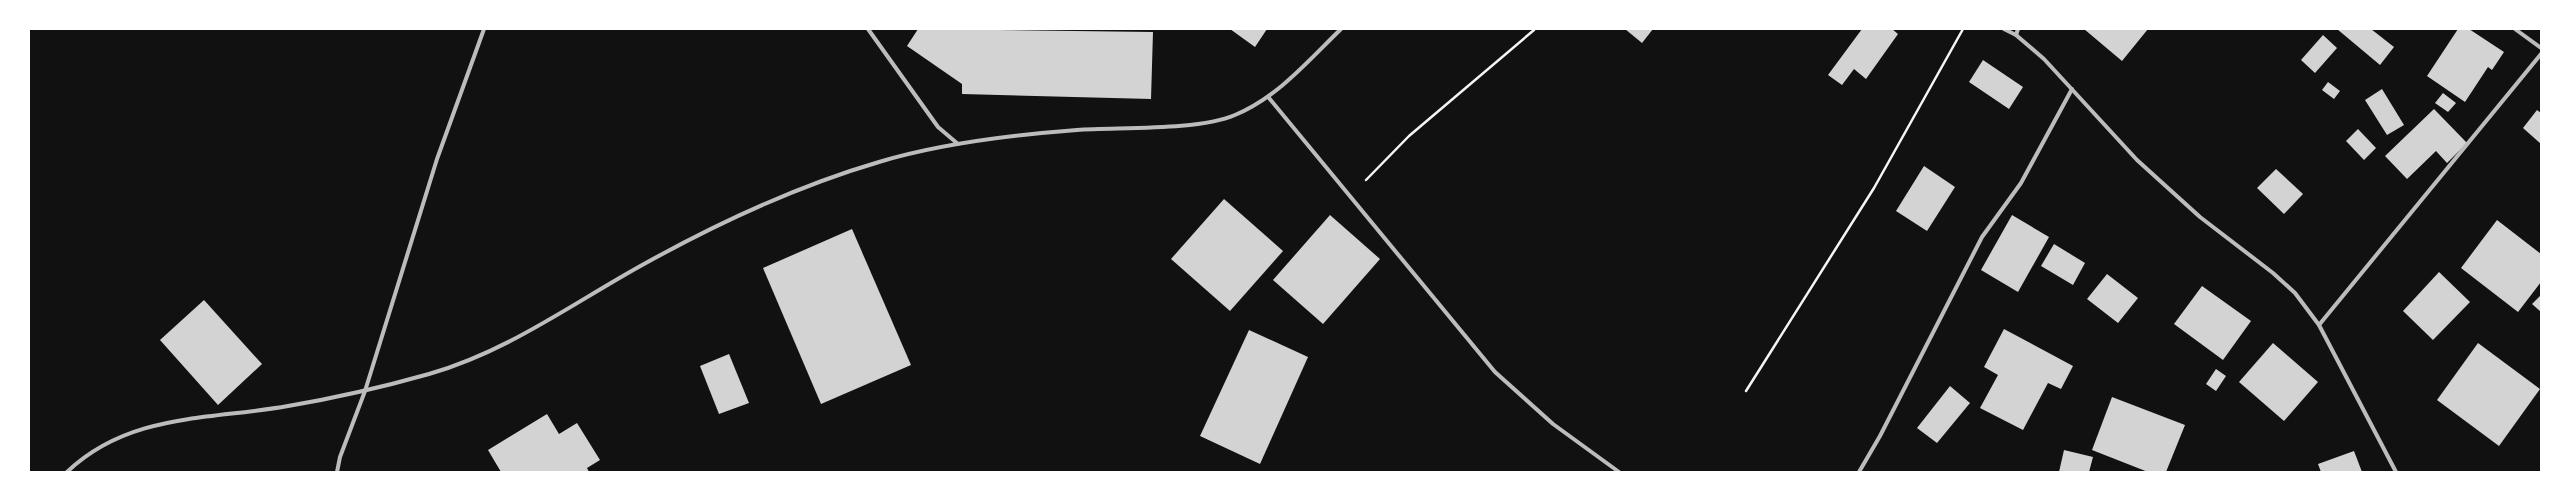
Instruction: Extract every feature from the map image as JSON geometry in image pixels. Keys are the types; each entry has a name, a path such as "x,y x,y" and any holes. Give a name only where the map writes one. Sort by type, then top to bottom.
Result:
{"street":[{"path":"337,472 340,457 365,391 437,159 484,29"},
{"path":"868,29 938,127 958,144"},
{"path":"67,472 85,455 115,438 157,424 286,407 365,391 434,373 498,348 531,332 642,265 695,237 796,191 880,161 958,144 1077,130 1202,123 1232,117 1269,98 1342,29"},
{"path":"2004,29 2016,35 2044,59 2137,160 2200,217 2273,273 2295,293 2319,325 2396,472"},
{"path":"2016,35 2018,29"},
{"path":"2515,29 2541,48"},
{"path":"2319,325 2541,54"},
{"path":"1859,472 1880,436 1982,237 2021,183 2072,89"},
{"path":"1269,98 1495,372 1553,424 1619,472"}],"path":[{"path":"1746,390 1874,188 1963,29"},
{"path":"1350,195 1409,136 1534,30"}],"building":[{"path":"918,29 1153,32 1151,99 962,94 962,84 907,46"},
{"path":"1230,29 1267,29 1255,47"},
{"path":"1625,29 1653,29 1642,43"},
{"path":"1862,29 1892,29 1898,34 1866,79 1854,69 1842,85 1828,75"},
{"path":"2084,29 2148,29 2122,61"},
{"path":"2337,29 2371,29 2394,47 2380,65"},
{"path":"2458,29 2469,29 2504,52 2492,70 2488,67 2465,102 2427,76"},
{"path":"2323,35 2337,48 2315,73 2301,60"},
{"path":"1983,60 2023,87 2009,109 1969,82"},
{"path":"2328,82 2340,91 2334,99 2322,90"},
{"path":"2382,89 2404,125 2387,135 2365,100"},
{"path":"2443,93 2456,103 2448,112 2435,103"},
{"path":"2434,109 2467,143 2447,163 2436,151 2407,179 2385,156"},
{"path":"2537,110 2541,113 2541,144 2523,128"},
{"path":"2358,129 2376,148 2364,160 2346,141"},
{"path":"1924,166 1955,187 1927,231 1896,211"},
{"path":"2276,169 2303,194 2284,214 2257,188"},
{"path":"1224,199 1283,251 1230,311 1171,259"},
{"path":"1330,215 1380,259 1323,324 1273,280"},
{"path":"2012,215 2049,237 2018,292 1981,270"},
{"path":"2497,220 2541,254 2541,282 2518,312 2461,268"},
{"path":"852,229 911,365 821,404 763,268"},
{"path":"2054,244 2085,263 2073,285 2041,266"},
{"path":"2439,272 2470,302 2433,340 2403,311"},
{"path":"2107,274 2138,298 2118,323 2087,299"},
{"path":"2202,286 2251,321 2223,360 2174,324"},
{"path":"2541,295 2541,312 2532,304"},
{"path":"204,300 262,364 218,405 160,340"},
{"path":"2004,329 2073,366 2061,389 2048,383 2023,430 1980,408 1998,375 1984,367"},
{"path":"1249,330 1308,357 1260,464 1200,436"},
{"path":"2273,343 2318,382 2284,421 2239,382"},
{"path":"2478,343 2540,389 2499,446 2437,400"},
{"path":"729,354 749,403 719,414 700,366"},
{"path":"2216,369 2226,376 2216,391 2206,384"},
{"path":"1950,386 1970,403 1937,443 1917,428"},
{"path":"2112,397 2185,425 2166,472 2148,472 2092,450"},
{"path":"547,414 559,434 577,423 600,460 587,468 589,472 501,472 488,450"},
{"path":"2064,450 2093,457 2089,472 2059,472"},
{"path":"2354,451 2362,472 2321,472 2318,464"}]}
